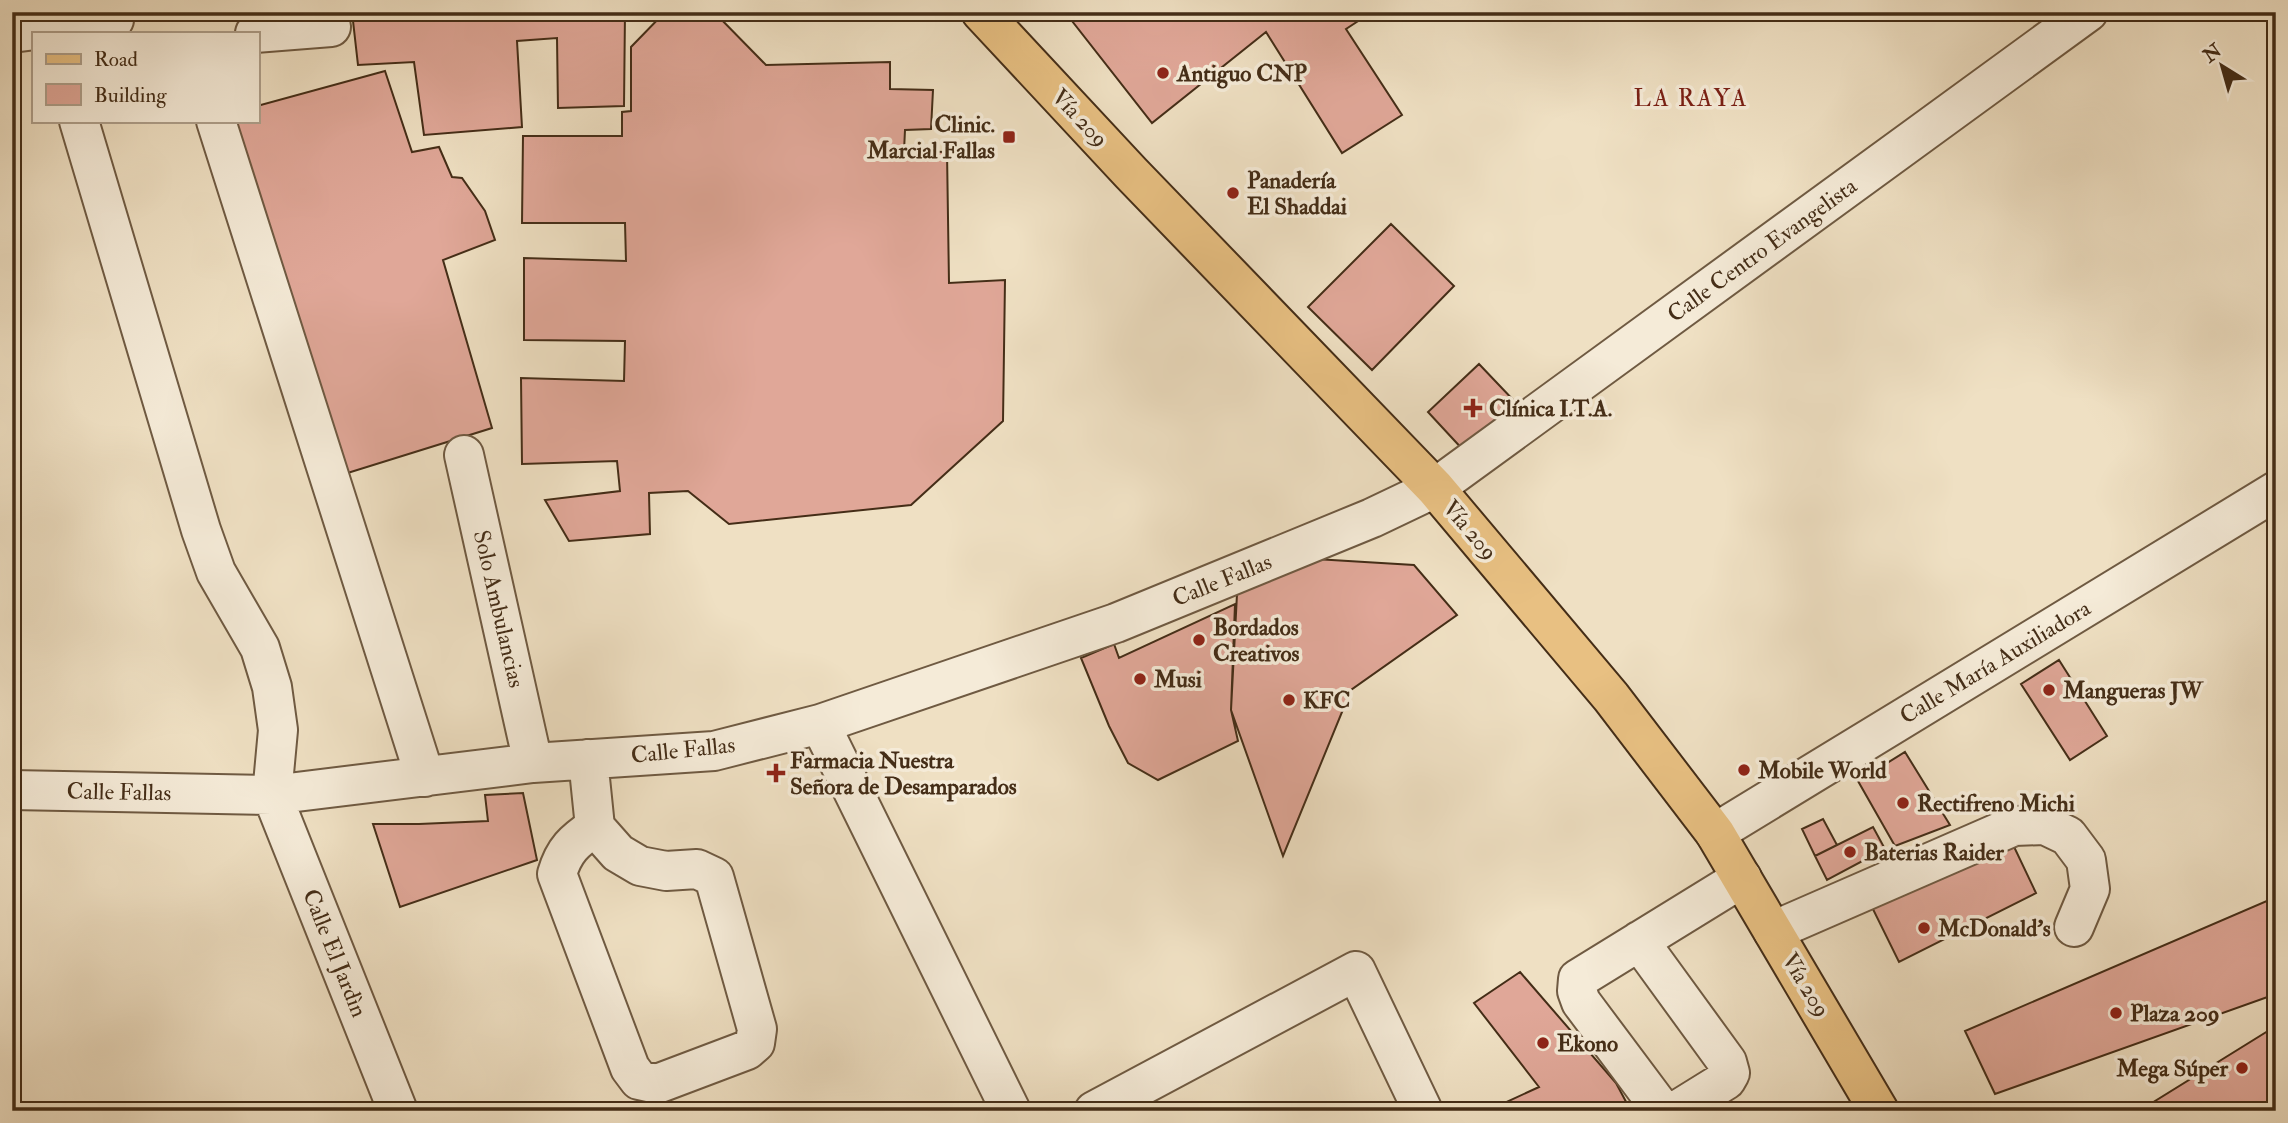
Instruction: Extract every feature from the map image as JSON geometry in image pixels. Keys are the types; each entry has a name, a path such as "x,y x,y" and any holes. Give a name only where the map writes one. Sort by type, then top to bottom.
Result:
{"main road":[{"name":"Vía 209","path":"981,12 1435,488 1611,697 1715,833 1879,1111"}],"street":[{"name":"Calle Centro Evangelista","path":"1435,488 2088,12"},
{"path":"12,33 52,31 114,20"},
{"path":"259,33 331,27"},
{"path":"79,122 201,530 216,572 260,648 272,687 278,730 272,795"},
{"path":"216,122 425,777"},
{"name":"Solo Ambulancias","path":"464,456 533,763"},
{"name":"Calle Fallas","path":"12,790 272,795 533,763 714,751 820,724 1116,623 1372,518 1435,488"},
{"name":"Calle María Auxiliadora","path":"1715,833 2276,491"},
{"path":"820,724 1011,1111"},
{"path":"588,758 595,827 618,853 640,866 666,871 697,869 714,877 757,1029 755,1043 747,1050 657,1084 639,1080 630,1068 556,874 563,853 595,827"},
{"name":"Calle El Jardìn","path":"272,795 398,1111"},
{"path":"1773,931 2014,826 2045,825 2068,836 2086,860 2090,889 2074,927"},
{"path":"1669,1111 1661,1109 1581,1002 1577,991 1578,979 1742,878"},
{"path":"1639,941 1727,1062 1730,1073 1726,1080 1676,1111"},
{"path":"1094,1111 1356,971 1423,1111"}],"building":[{"path":"352,12 625,12 624,106 558,108 557,38 517,41 522,127 424,135 414,62 358,65"},
{"path":"665,12 714,12 766,65 890,62 890,89 933,90 931,129 905,130 904,151 947,152 949,283 1005,280 1003,421 911,505 729,524 688,491 649,493 650,534 569,541 545,500 620,491 617,461 522,464 521,378 624,381 625,341 524,340 524,258 626,261 625,223 522,223 523,136 622,136 622,112 631,111 631,47"},
{"name":"Antiguo CNP","path":"1065,12 1372,12 1346,29 1402,115 1342,153 1266,32 1152,123"},
{"path":"385,71 412,152 439,147 452,177 462,178 485,211 495,240 443,260 492,428 338,476 223,122 259,122 259,105"},
{"path":"1391,224 1454,286 1372,370 1308,307"},
{"name":"Clínica I.T.A.","path":"1479,364 1518,405 1466,453 1428,412"},
{"name":"KFC","path":"1315,559 1414,565 1457,615 1351,690 1283,856 1231,710 1237,594"},
{"path":"1235,604 1231,710 1238,741 1158,780 1128,763 1109,726 1081,658 1114,644 1119,658"},
{"path":"2059,660 2107,736 2070,760 2021,684"},
{"name":"Rectifreno Michi","path":"1905,752 1950,825 1895,846 1858,781"},
{"path":"523,793 537,860 400,907 373,824 488,821 485,795"},
{"path":"1823,819 1837,845 1815,856 1802,829"},
{"name":"Baterias Raider","path":"1873,827 1885,849 1827,880 1815,856"},
{"name":"McDonald's","path":"2007,832 2036,893 1899,962 1866,895"},
{"name":"Plaza 209","path":"2276,897 2276,994 1995,1094 1965,1031"},
{"name":"Ekono","path":"1520,972 1616,1083 1631,1111 1487,1111 1539,1087 1474,1003"},
{"name":"Mega Súper","path":"2276,1026 2276,1111 2139,1111"}],"place":[{"name":"Antiguo CNP","path":"1163,73"},
{"name":"Clinic. Marcial Fallas","path":"1009,137"},
{"name":"Panadería El Shaddai","path":"1233,193"},
{"name":"Clínica I.T.A.","path":"1473,408"},
{"name":"Bordados Creativos","path":"1199,640"},
{"name":"Musi","path":"1140,679"},
{"name":"Mangueras JW","path":"2049,690"},
{"name":"KFC","path":"1289,700"},
{"name":"Mobile World","path":"1744,770"},
{"name":"Farmacia Nuestra Señora de Desamparados","path":"776,773"},
{"name":"Rectifreno Michi","path":"1903,803"},
{"name":"Baterias Raider","path":"1850,852"},
{"name":"McDonald's","path":"1924,928"},
{"name":"Plaza 209","path":"2116,1013"},
{"name":"Ekono","path":"1543,1043"},
{"name":"Mega Súper","path":"2242,1068"}],"district":[{"name":"LA RAYA","path":"1691,98"}]}
